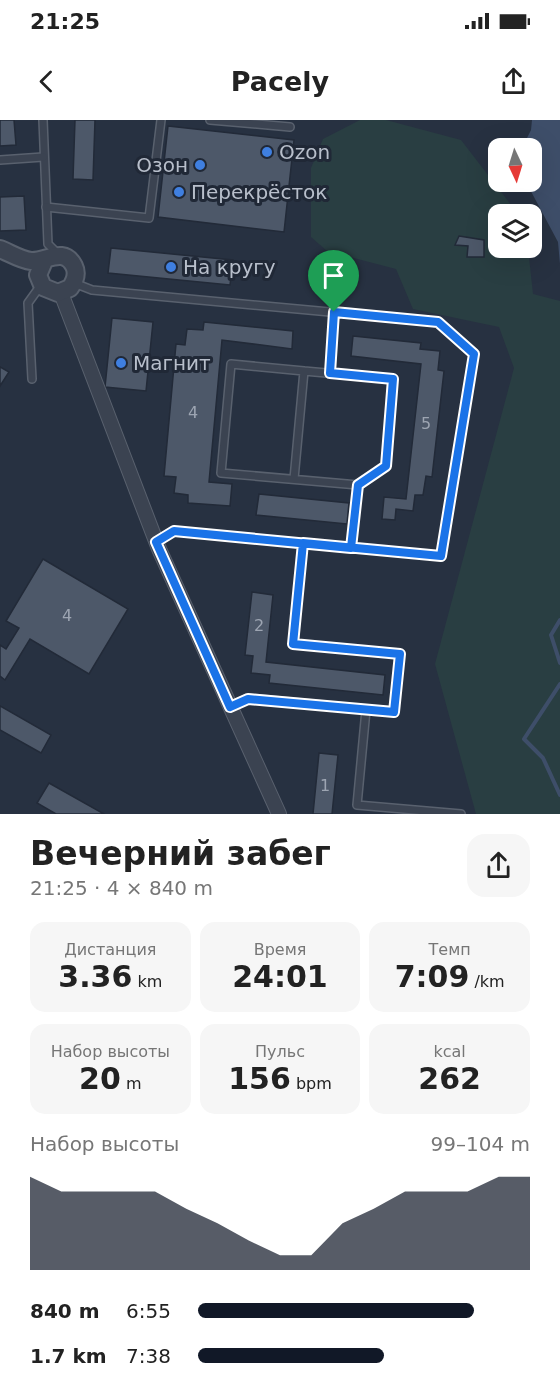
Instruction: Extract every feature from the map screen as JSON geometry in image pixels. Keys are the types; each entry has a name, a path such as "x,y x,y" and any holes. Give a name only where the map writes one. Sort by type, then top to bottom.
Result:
{"street":[{"path":"0,249 42,267 68,259 74,267 67,288 156,542 279,814"},
{"path":"42,267 51,292 67,288"}],"lane":[{"path":"32,379 28,303 48,244 43,120"},
{"path":"46,207 149,219 161,120"},
{"path":"210,120 290,128"},
{"path":"0,160 43,157"},
{"path":"67,288 438,322 474,354 441,556 174,531 156,542"},
{"path":"330,373 334,312"},
{"path":"231,364 330,373 393,379 386,466 358,485 221,473 231,364"},
{"path":"294,479 304,371"},
{"path":"351,548 358,485"},
{"path":"230,707 248,699 394,712 400,654 293,644 303,543"},
{"path":"366,710 357,805 461,814"}],"green space":[{"path":"360,120 386,120 461,140 488,175 488,192 501,192 510,204 488,204 488,258 529,258 533,294 560,301 560,814 476,814 435,664 514,368 499,327 413,309 396,269 327,251 311,237 311,168 323,139"}],"water":[{"path":"532,120 560,120 560,264 558,242 542,212 542,204 538,204 531,192 542,192 542,138 527,138"}],"building":[{"path":"0,120 14,120 16,145 0,146"},
{"path":"75,120 95,120 93,180 73,179"},
{"path":"168,126 294,140 284,232 158,217"},
{"path":"24,196 26,230 0,231 0,197"},
{"path":"459,236 484,240 484,257 467,257 468,246 455,245"},
{"name":"На кругу","path":"111,248 233,260 230,285 108,273"},
{"path":"112,318 153,322 146,391 105,387"},
{"path":"204,322 293,331 292,349 222,340 209,482 232,484 230,506 188,503 188,495 174,493 176,477 164,476 176,344 185,345 187,329 203,330"},
{"path":"353,336 421,343 420,349 440,351 438,370 444,371 432,477 426,476 423,495 415,495 413,511 396,509 395,520 382,519 384,497 406,499 421,364 351,356"},
{"path":"0,367 9,372 0,386"},
{"path":"259,494 349,503 347,524 256,515"},
{"path":"43,559 128,609 89,674 30,639 5,680 0,676 0,645 6,649 19,628 6,621"},
{"path":"252,592 273,595 266,662 385,675 383,695 269,683 270,675 251,673 253,656 245,655"},
{"path":"0,706 51,735 41,753 0,730"},
{"path":"319,753 338,755 332,814 313,814"},
{"path":"49,783 104,814 56,814 37,803"}],"waterway":[{"path":"560,620 551,635 560,663"},
{"path":"560,684 524,739 543,758 560,795"}],"place":[{"name":"Ozon","path":"267,152"},
{"name":"Озон","path":"200,165"},
{"name":"Перекрёсток","path":"179,192"},
{"name":"На кругу","path":"171,267"},
{"name":"Магнит","path":"121,363"}],"route":[{"path":"334,312 330,373 393,379 386,466 358,485 351,548 303,543 174,531 156,542 230,707 248,699 394,712 400,654 293,644 303,543 351,548 441,556 474,354 438,322 334,312"}]}
